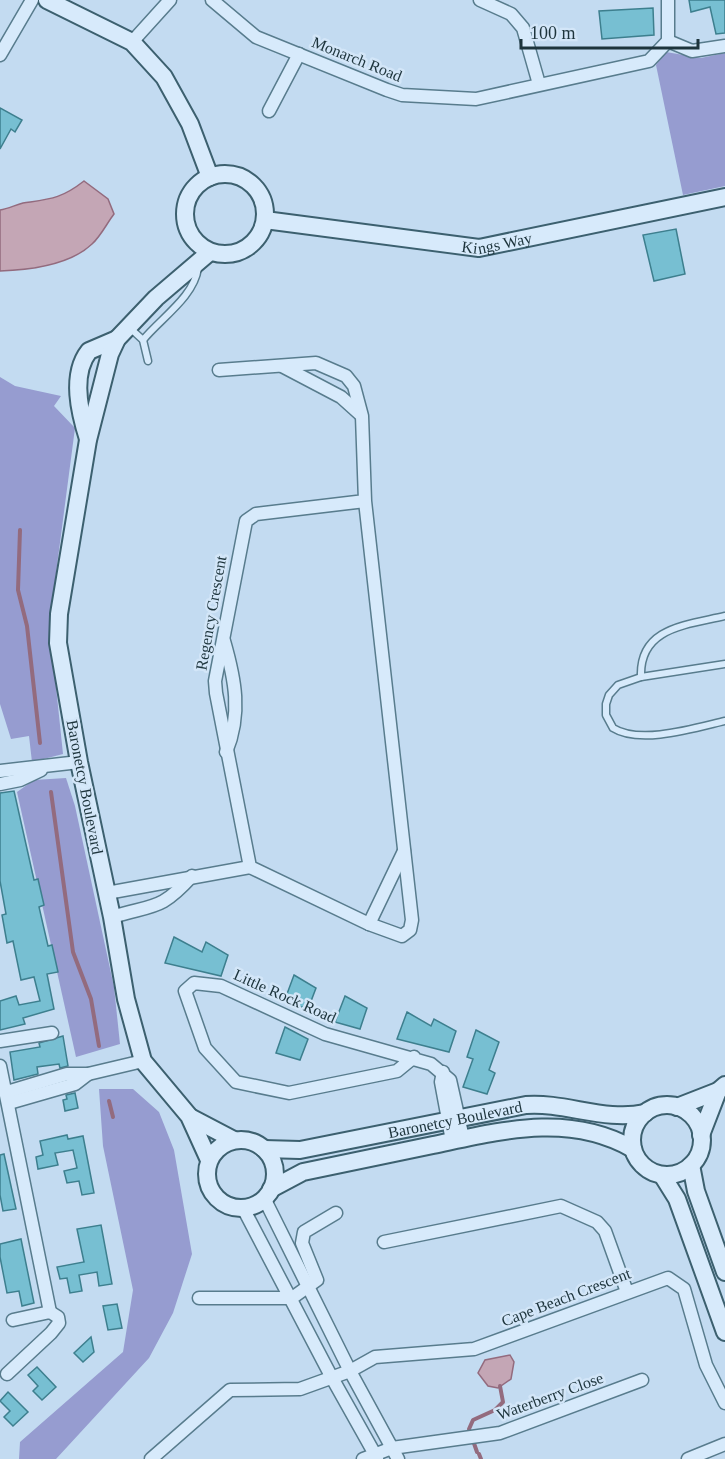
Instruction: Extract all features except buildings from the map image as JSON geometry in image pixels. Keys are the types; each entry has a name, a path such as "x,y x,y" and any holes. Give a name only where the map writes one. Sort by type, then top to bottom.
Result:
{"street":[{"path":"0,55 32,0"},
{"path":"47,0 132,42 164,77 178,99 210,177"},
{"path":"132,42 170,0"},
{"name":"Monarch Road","path":"212,0 256,37 402,95 476,99 643,63 668,41"},
{"path":"480,0 518,20 523,28 539,84"},
{"path":"668,0 668,41 692,51 725,46"},
{"path":"269,111 299,54"},
{"path":"224,174 238,176 260,193 265,206 265,220 258,237 245,250 228,255 204,257 194,239 186,222 185,208 198,184 210,177 224,174"},
{"name":"Kings Way","path":"265,220 479,248 725,197"},
{"name":"Baronetcy Boulevard","path":"171,283 189,256 194,239"},
{"name":"Baronetcy Boulevard","path":"88,440 82,421 94,348 123,333 171,283 204,257"},
{"name":"Baronetcy Boulevard","path":"123,333 105,372 88,440 58,629 58,643 126,999 143,1061 189,1116 209,1160"},
{"path":"109,903 168,887 179,878 250,867 369,924 402,936 410,930 412,920 365,501 362,416 354,386 346,376 316,363 219,370"},
{"path":"281,365 340,397 362,416"},
{"name":"Regency Crescent","path":"250,867 226,753 215,681 244,526 249,517 256,514 365,501"},
{"path":"223,639 233,672 236,694 233,735 226,753"},
{"path":"0,771 44,768 79,762"},
{"path":"0,784 20,780 44,768"},
{"path":"369,924 404,850"},
{"path":"109,903 153,908 169,900 192,876"},
{"name":"Little Rock Road","path":"414,1057 397,1071 289,1093 236,1082 205,1048 184,991 194,983 221,986 325,1034 414,1057 443,1072 441,1082 458,1140"},
{"path":"0,1041 52,1033"},
{"path":"8,1097 75,1084 88,1074 143,1061"},
{"path":"0,1066 50,1312 59,1319 57,1326 7,1374"},
{"path":"721,1088 677,1107 660,1106 645,1113 633,1132 633,1149 642,1165 662,1175 677,1199 721,1313 725,1332"},
{"path":"662,1175 678,1173 691,1166 700,1150 701,1135 721,1088"},
{"name":"Baronetcy Boulevard","path":"264,1149 300,1150 532,1104 561,1105 615,1115 645,1113"},
{"path":"677,1107 693,1117 701,1135"},
{"name":"Baronetcy Boulevard","path":"189,1116 234,1140"},
{"name":"Baronetcy Boulevard","path":"268,1193 303,1172 523,1127 552,1127 600,1135 633,1149"},
{"path":"268,1193 243,1208 226,1205 213,1194 207,1181 209,1160 220,1146 234,1140 250,1141 264,1149 274,1168 268,1193 309,1287 340,1374 376,1456"},
{"path":"691,1166 696,1191 725,1272"},
{"path":"384,1242 561,1206 597,1222 605,1230 627,1292"},
{"path":"243,1208 292,1298 340,1374 395,1454"},
{"path":"199,1298 292,1298 309,1287 317,1276 302,1243 304,1232 336,1213"},
{"name":"Cape Beach Crescent","path":"151,1459 230,1390 300,1389 340,1374 375,1357 484,1346 668,1278 684,1289 706,1365 725,1403"},
{"path":"13,1320 50,1312"},
{"name":"Waterberry Close","path":"363,1459 500,1433 642,1380"},
{"path":"688,1459 725,1444"}],"lane":[{"path":"143,340 190,291 204,257"},
{"path":"123,333 143,340"},
{"path":"143,340 148,361"},
{"path":"641,677 640,662 652,640 669,630 725,616"},
{"path":"725,664 641,677 618,685 609,695 606,715 609,723 619,732 637,736 681,731 725,721"}],"shaded area":[{"path":"666,52 701,58 725,53 725,186 683,195 656,65"},
{"path":"84,181 108,199 114,214 95,241 83,251 61,262 36,268 0,271 0,210 55,197"},
{"path":"0,377 15,386 61,396 54,406 75,428 53,596 51,639 63,754 32,762 29,736 11,739 0,704"},
{"path":"66,778 75,806 114,987 120,1044 76,1057 17,792 34,780"},
{"path":"99,1089 133,1089 159,1112 174,1150 192,1254 173,1313 149,1358 56,1459 19,1459 20,1442 123,1352 133,1290 103,1146"},
{"path":"510,1355 514,1362 511,1379 498,1388 488,1386 478,1373 485,1360"}],"waterway":[{"path":"20,530 18,590 27,626 40,743"},
{"path":"51,792 73,952 91,999 99,1046"},
{"path":"109,1101 113,1117"},
{"path":"477,1452 469,1429 473,1420 495,1410 503,1402 500,1386"},
{"path":"479,1454 481,1459"}]}
